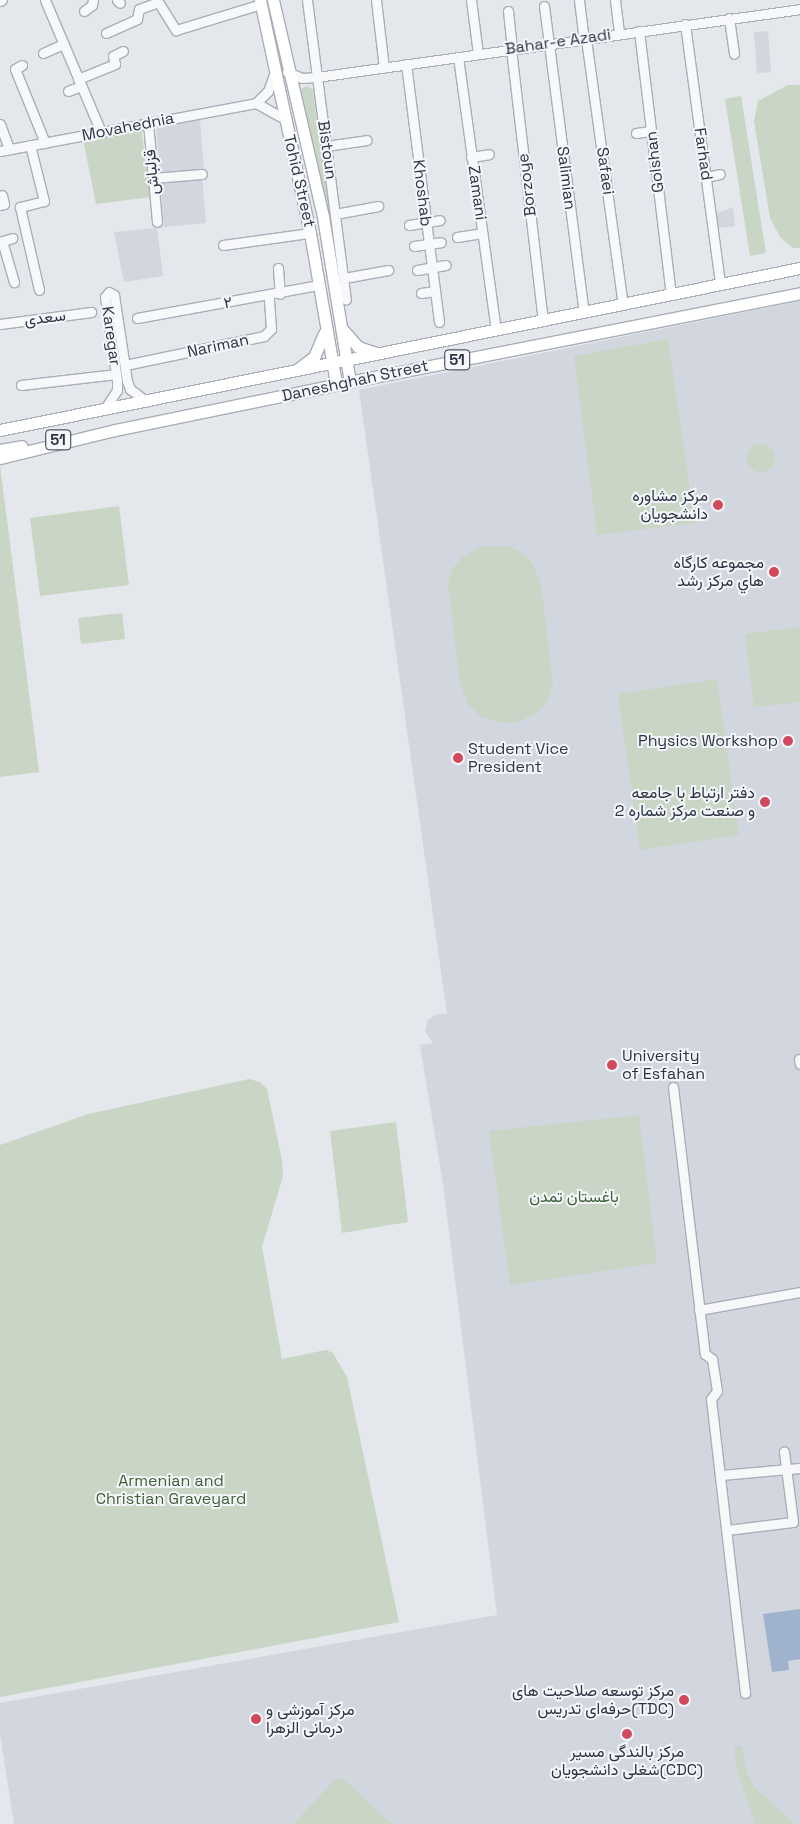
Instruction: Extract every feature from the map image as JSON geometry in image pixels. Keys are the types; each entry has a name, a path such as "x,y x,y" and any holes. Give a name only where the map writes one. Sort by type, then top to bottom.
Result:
{"main road":[{"name":"Tohid Street","path":"273,0 287,72 323,220 350,382"},
{"name":"Tohid Street","path":"261,2 310,233 336,384"},
{"path":"293,155 304,167 318,224 323,220"},
{"name":"Daneshghah Street","path":"346,360 800,268"},
{"name":"Daneshghah Street","path":"0,458 115,430 336,384 800,293"},
{"path":"339,324 358,347 379,353"},
{"path":"295,372 317,351 325,326"},
{"name":"51","path":"332,364 346,360"},
{"name":"Daneshghah Street","path":"0,430 332,364"},
{"name":"51","path":"0,434 104,410"},
{"name":"51","path":"0,450 115,430"}],"street":[{"path":"45,0 100,132"},
{"path":"84,11 92,5 93,0"},
{"name":"Bistoun","path":"307,0 346,299"},
{"path":"376,0 384,68"},
{"path":"471,0 478,54"},
{"name":"Safaei","path":"579,0 623,304"},
{"path":"615,0 619,34"},
{"path":"106,33 138,19 138,9 158,1 176,30 261,2"},
{"name":"Salimian","path":"544,6 584,312"},
{"name":"Bahar-e Azadi","path":"287,72 302,78 317,77 800,9"},
{"name":"Borzoye","path":"508,11 543,320"},
{"path":"729,18 733,55"},
{"name":"Farhad","path":"686,24 720,284"},
{"name":"Golshan","path":"639,31 671,294"},
{"path":"43,54 63,44"},
{"path":"68,91 79,82 115,64 113,56 123,51"},
{"name":"Zamani","path":"458,57 496,330"},
{"name":"Khoshab","path":"406,64 439,322"},
{"path":"22,65 15,68 45,143"},
{"path":"275,72 268,91 256,103 285,119"},
{"name":"Bahar-e Azadi","path":"292,94 302,84 317,77"},
{"name":"Movahednia","path":"5,150 256,103"},
{"name":"قزلباش","path":"148,123 157,222"},
{"path":"0,124 5,150"},
{"path":"636,133 651,131"},
{"path":"326,146 367,140"},
{"path":"30,146 44,201 20,207 39,290"},
{"path":"472,157 489,154"},
{"path":"153,178 202,174"},
{"path":"706,177 720,174"},
{"path":"0,205 4,204 2,195"},
{"path":"335,214 378,206"},
{"path":"409,226 440,220"},
{"path":"223,245 310,233"},
{"path":"457,237 482,233"},
{"path":"12,238 1,242 14,282"},
{"path":"414,246 441,242"},
{"path":"417,270 446,265"},
{"path":"278,268 280,294"},
{"path":"344,278 388,270"},
{"name":"۲","path":"136,318 269,297 318,285"},
{"path":"420,293 435,291"},
{"name":"Karegar","path":"104,410 117,390 105,297 108,292 114,295 127,381 130,389 147,402"},
{"name":"Nariman","path":"130,364 264,336 271,328 269,297"},
{"name":"سعدی","path":"0,324 90,312"},
{"path":"21,386 116,374"},
{"path":"800,1059 800,1064"},
{"path":"673,1087 704,1354 712,1359 717,1391 711,1399 745,1693"},
{"path":"699,1310 800,1292"},
{"path":"727,1530 793,1522 784,1452"},
{"path":"721,1475 800,1468"}],"shaded area":[{"path":"768,31 771,72 757,73 754,32"},
{"path":"200,120 204,170 160,174 156,126"},
{"path":"202,176 206,223 164,227 160,179"},
{"path":"733,207 735,226 717,228 715,214"},
{"path":"157,228 163,276 124,282 114,232"},
{"name":"University of Esfahan","path":"800,301 800,1824 14,1824 0,1734 0,1703 497,1615 443,1184 420,1045 433,1043 425,1031 428,1020 437,1014 447,1014 359,390"}],"green space":[{"path":"788,85 800,85 800,248 793,248 780,237 770,218 754,121 758,101"},
{"path":"307,86 313,90 338,278 299,90"},
{"path":"741,96 766,253 750,256 725,99"},
{"path":"141,128 151,197 96,204 83,139"},
{"path":"668,339 695,523 597,535 574,356"},
{"path":"761,444 771,448 775,458 771,468 761,472 751,468 747,458 751,448"},
{"path":"0,465 39,772 0,777"},
{"path":"119,506 129,585 40,596 30,518"},
{"path":"483,546 507,546 521,552 532,563 541,584 553,685 548,700 538,712 518,722 502,723 480,716 469,705 460,684 448,583 453,568 463,556"},
{"path":"122,613 125,639 81,644 78,618"},
{"path":"800,627 800,702 754,707 745,634"},
{"path":"717,679 739,835 640,850 618,694"},
{"name":"Armenian and Christian Graveyard","path":"249,1079 260,1082 267,1089 282,1160 283,1176 262,1247 282,1359 326,1350 333,1353 347,1377 399,1622 0,1697 0,1145 88,1114"},
{"name":"باغستان تمدن","path":"639,1115 657,1263 510,1285 489,1131"},
{"path":"396,1122 408,1222 342,1233 330,1131"},
{"path":"742,1746 746,1770 754,1787 795,1824 755,1824 738,1773 734,1747"},
{"path":"336,1779 343,1779 392,1824 293,1824"}],"water":[{"path":"800,1609 800,1659 788,1661 789,1670 772,1672 763,1614"}],"place":[{"name":"مرکز مشاوره دانشجویان","path":"718,505"},
{"name":"مجموعه کارگاه هاي مرکز رشد","path":"774,572"},
{"name":"Physics Workshop","path":"788,741"},
{"name":"Student Vice President","path":"458,758"},
{"name":"دفتر ارتباط با جامعه و صنعت مرکز شماره 2","path":"765,802"},
{"name":"University of Esfahan","path":"612,1065"},
{"name":"مرکز توسعه صلاحیت های حرفه‌ای تدریس(TDC)","path":"684,1700"},
{"name":"مرکز آموزشی و درمانی الزهرا","path":"256,1719"},
{"name":"مرکز بالندگی مسیر شغلی دانشجویان(CDC)","path":"627,1734"}]}
